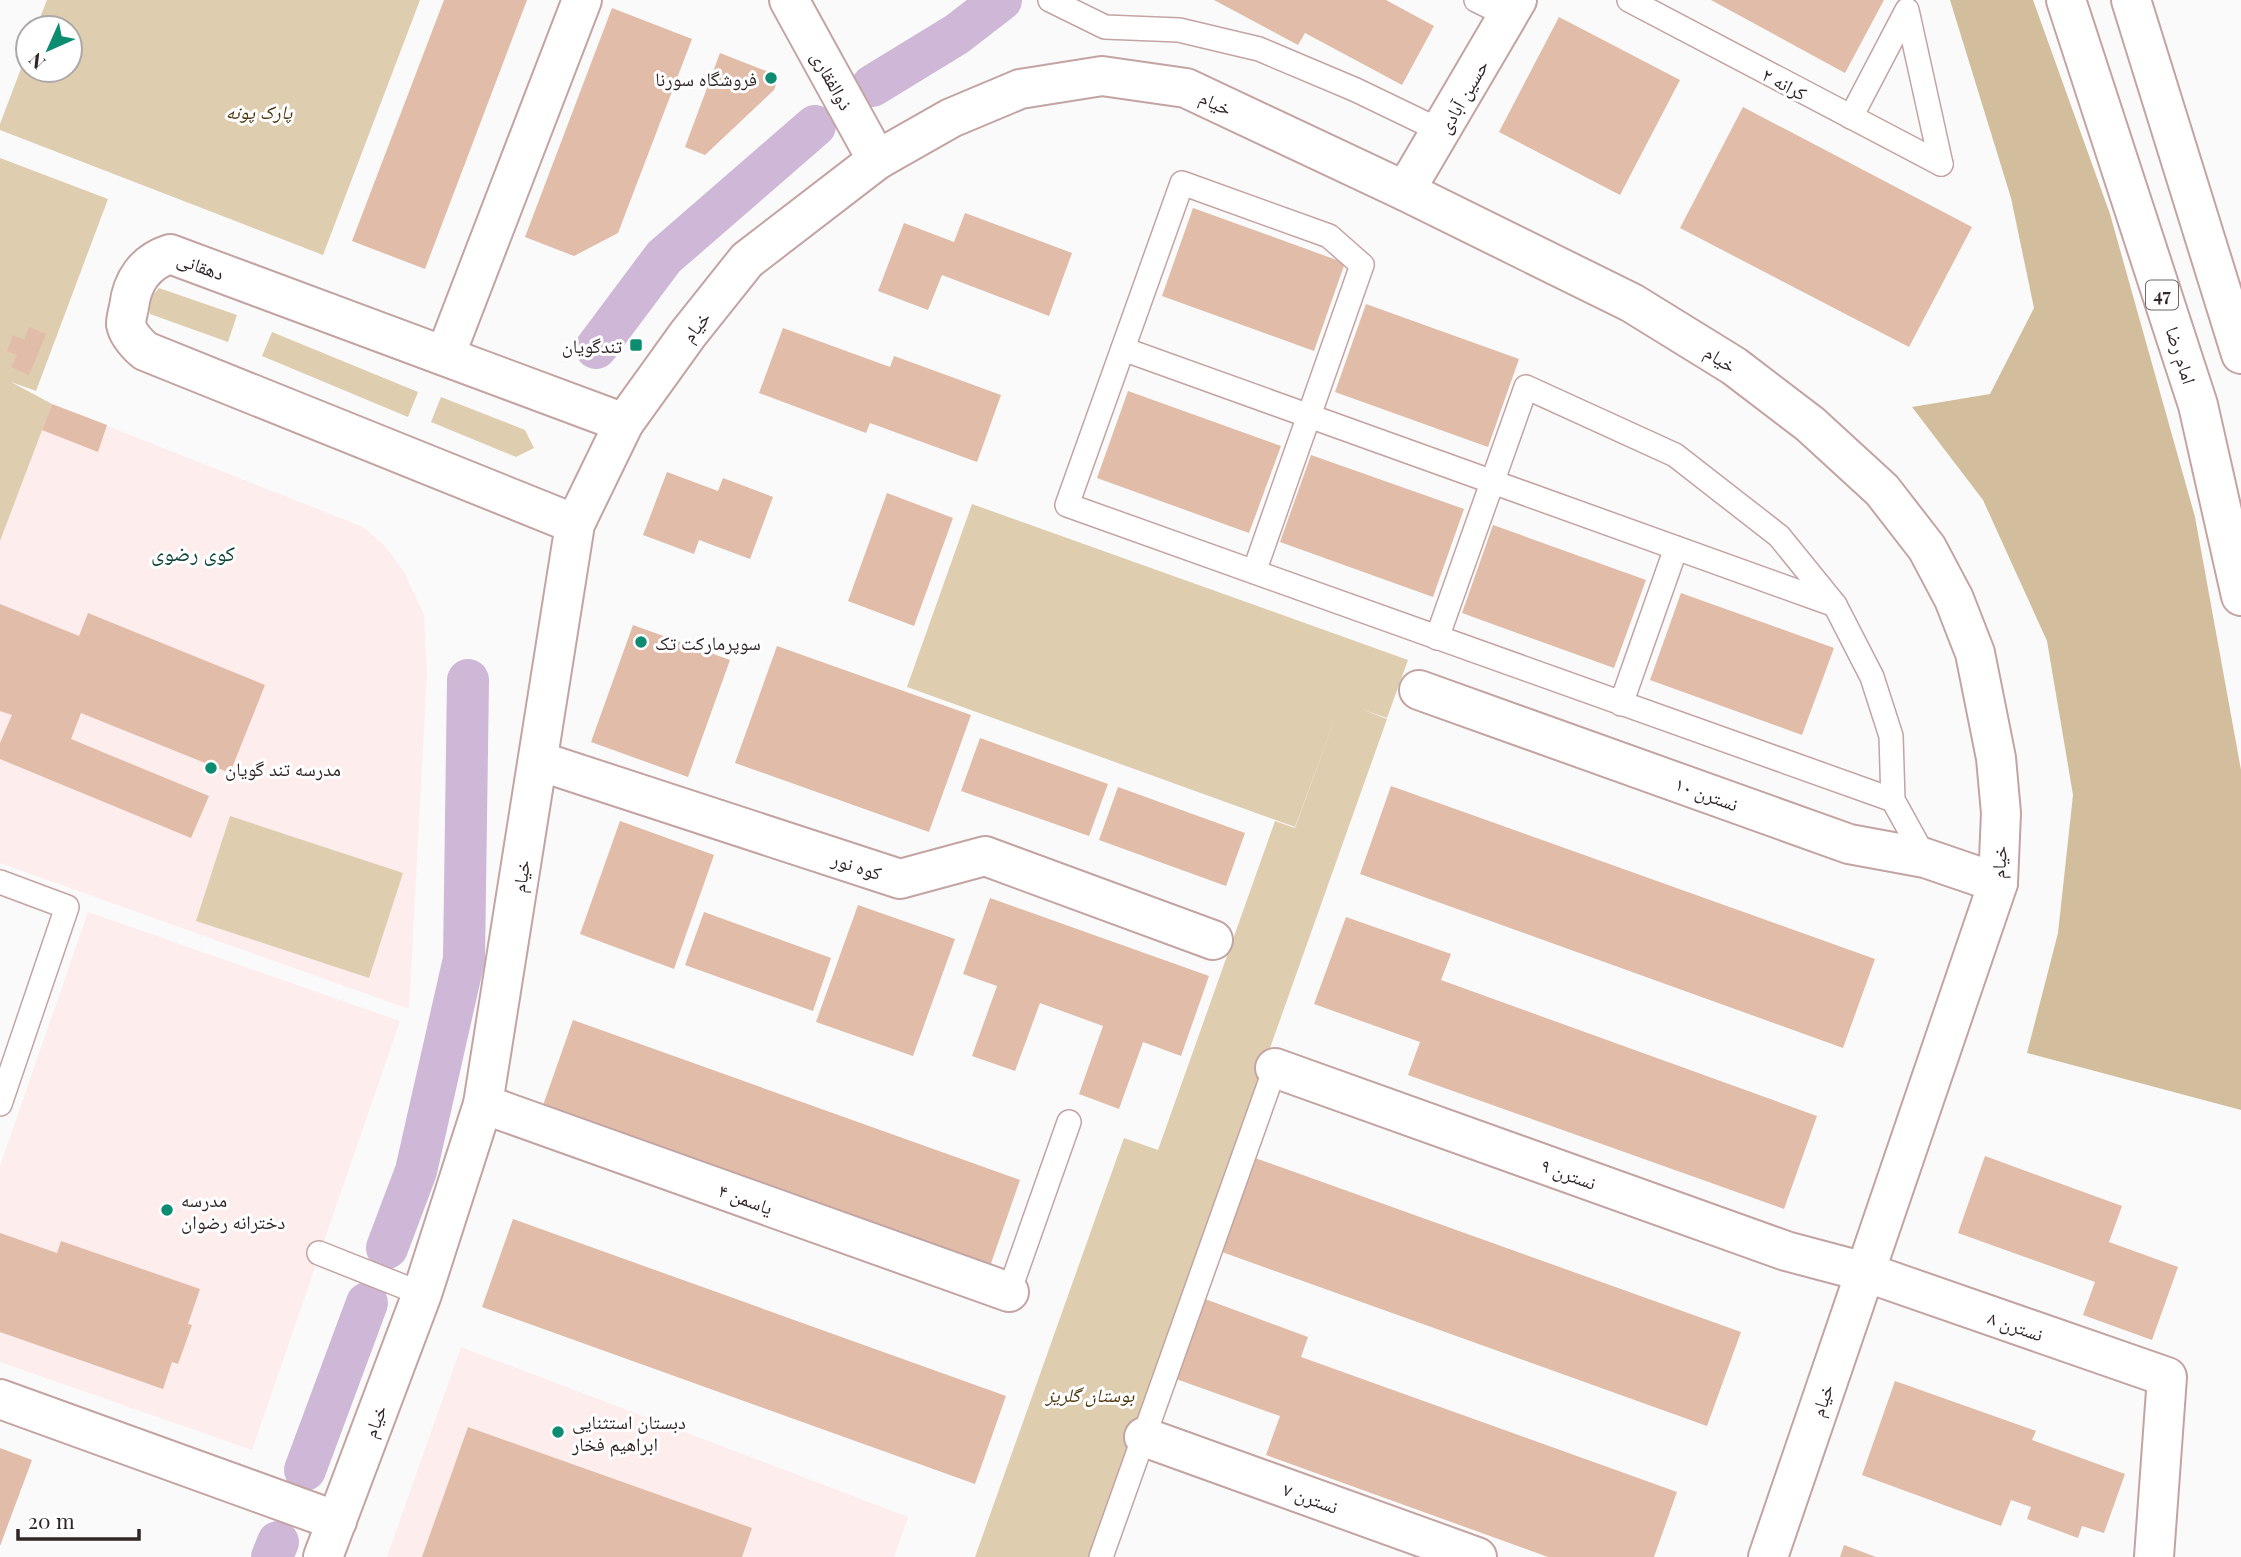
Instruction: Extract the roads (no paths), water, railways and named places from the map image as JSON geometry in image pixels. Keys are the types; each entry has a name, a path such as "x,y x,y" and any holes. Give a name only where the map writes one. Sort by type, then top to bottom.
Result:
{"main road":[{"path":"445,356 582,0"},
{"name":"ذوالفقاری","path":"789,0 877,160"},
{"name":"امام رضا","path":"2066,0 2198,405 2241,596"},
{"path":"2131,0 2241,354"},
{"name":"حسین آبادی","path":"1405,191 1441,131 1500,5"},
{"name":"خیام","path":"323,1557 422,1294 483,1104 575,524 624,423 688,334 747,260 877,160 951,118 1020,89 1102,76 1186,88 1405,191 1632,303 1734,366 1810,424 1882,490 1927,548 1954,599 1975,653 1996,758 2001,813 1998,883 1768,1557"},
{"name":"دهقانی","path":"575,524 145,351 134,341 126,324 131,293 144,269 156,258 170,254 624,423"},
{"name":"نسترن ۱۰","path":"1419,690 1849,844 1925,858 1998,883"},
{"name":"کوه نور","path":"539,761 900,879 985,856 1213,940"},
{"name":"نسترن ۹","path":"1275,1068 1786,1251 1865,1272"},
{"name":"یاسمن ۴","path":"483,1104 1009,1292"},
{"name":"نسترن ۸","path":"1865,1272 2167,1377 2154,1557"},
{"path":"0,1399 337,1521"},
{"name":"نسترن ۷","path":"1144,1437 1477,1557"}],"lane":[{"path":"1049,0 1105,27 1179,30 1259,50 1356,90 1441,131"},
{"name":"کرانه ۲","path":"1629,0 1851,117 1941,164 1907,10 1851,117"},
{"path":"1254,572 1362,265 1329,236 1182,183 1067,505 1621,704 1893,800"},
{"path":"1123,349 1835,605"},
{"path":"1437,638 1526,387 1675,455 1779,536 1835,605 1872,677 1891,736 1893,800 1925,858"},
{"path":"1621,704 1676,548"},
{"path":"0,883 67,907 0,1104"},
{"path":"1101,1557 1275,1068"},
{"path":"1009,1292 1069,1122"},
{"path":"319,1253 422,1294"}],"waterway":[{"path":"872,86 957,34 1001,0"},
{"path":"596,348 664,257 815,126"},
{"path":"387,1248 416,1171 464,959 468,680"},
{"path":"305,1470 367,1303"},
{"path":"272,1557 278,1542"}],"place":[{"name":"فروشگاه سورنا","path":"771,78"},
{"name":"تندگویان","path":"636,345"},
{"name":"سوپرمارکت تک","path":"641,642"},
{"name":"مدرسه تند گویان","path":"211,768"},
{"name":"مدرسه دخترانه رضوان","path":"167,1210"},
{"name":"دبستان استثنایی ابراهیم فخار","path":"558,1432"}],"district":[{"name":"کوی رضوی","path":"193,552"}],"park label":[{"name":"پارک پونه","path":"259,111"},
{"name":"بوستان گلریز","path":"1090,1394"}]}
